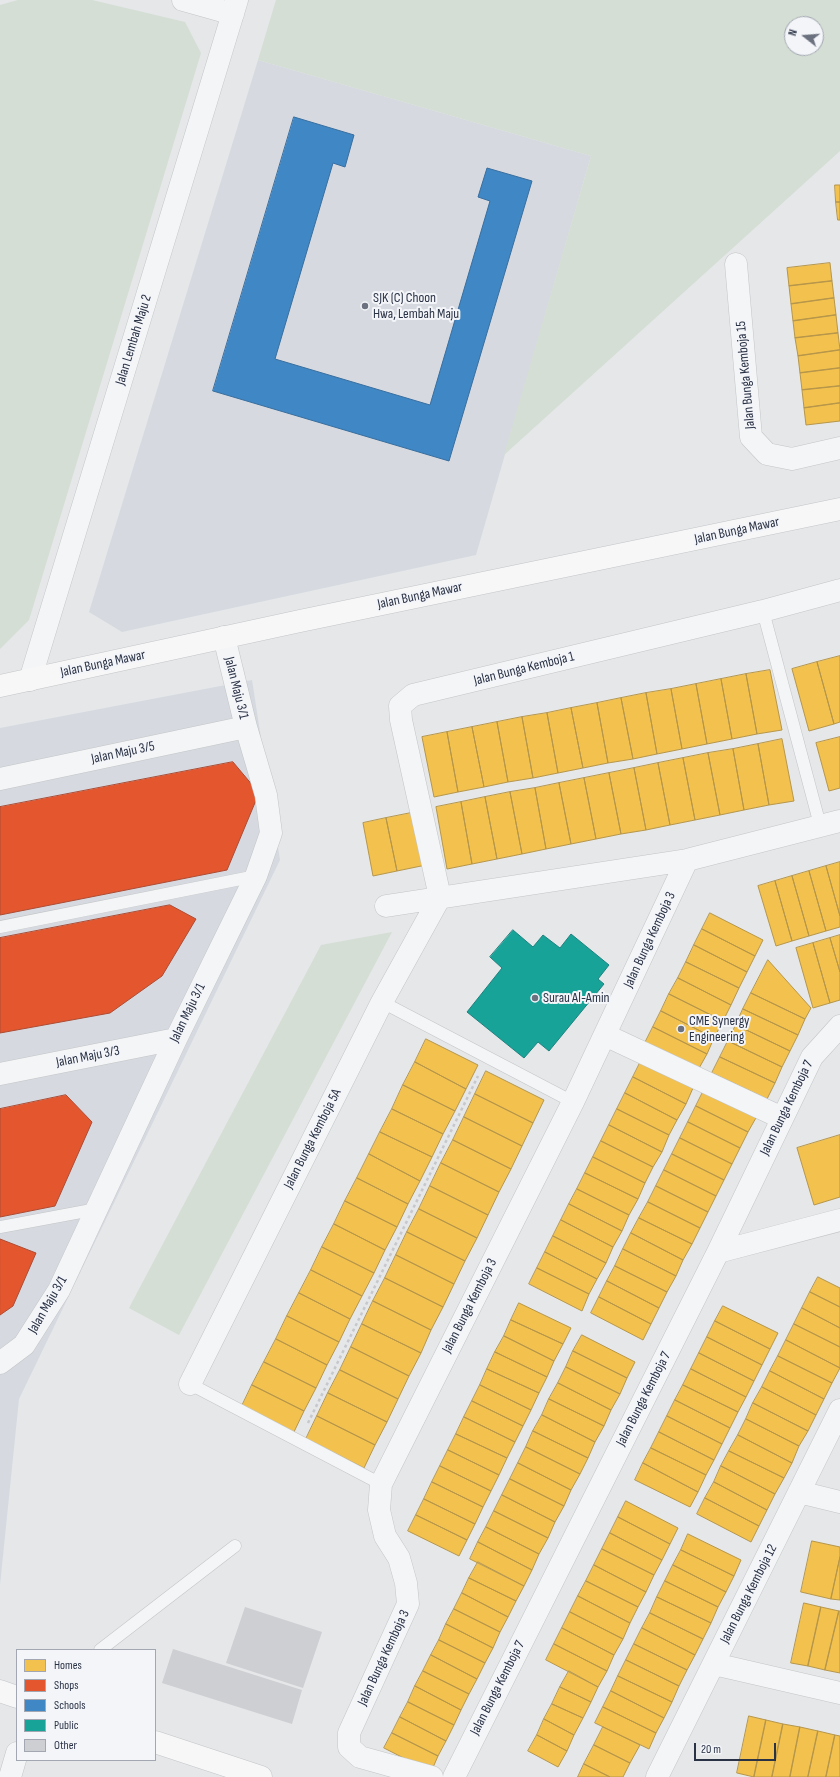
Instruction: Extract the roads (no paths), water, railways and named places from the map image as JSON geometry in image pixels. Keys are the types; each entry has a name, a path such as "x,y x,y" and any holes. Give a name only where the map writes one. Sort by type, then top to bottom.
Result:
{"street":[{"path":"183,0 235,7"},
{"name":"Jalan Lembah Maju 2","path":"30,680 235,7"},
{"name":"Jalan Bunga Kemboja 15","path":"736,264 751,437 767,454 792,459 840,448"},
{"name":"Jalan Bunga Mawar","path":"0,686 224,637 840,509"},
{"name":"Jalan Bunga Kemboja 1","path":"440,897 401,720 400,706 408,699 420,694 763,611 840,590"},
{"name":"Jalan Maju 3/1","path":"0,1363 24,1345 59,1290 176,1039 256,876 270,833 266,795 246,727 224,637"},
{"name":"Jalan Maju 3/5","path":"0,779 246,727"},
{"path":"386,906 687,860 830,823"},
{"name":"Jalan Bunga Kemboja 3","path":"432,1777 360,1757 349,1747 349,1733 408,1604 406,1583 399,1558 385,1536 379,1510 381,1484 573,1102 687,860"},
{"name":"Jalan Bunga Kemboja 5A","path":"190,1384 382,1002 440,897"},
{"name":"Jalan Bunga Kemboja 7","path":"454,1777 718,1252 812,1057 840,1026"},
{"path":"605,1035 782,1118"},
{"name":"Jalan Maju 3/3","path":"0,1074 176,1039"},
{"path":"718,1252 840,1220"},
{"name":"Jalan Bunga Kemboja 12","path":"657,1777 840,1410"},
{"path":"799,1492 840,1502"},
{"path":"714,1664 840,1693"},
{"path":"0,1691 16,1697"},
{"path":"156,1742 261,1777"},
{"path":"0,1773 10,1777 16,1756"}],"lane":[{"path":"763,611 830,823"},
{"path":"0,927 256,876"},
{"path":"382,1002 573,1102"},
{"path":"0,1227 97,1209"},
{"path":"190,1384 381,1484"},
{"path":"101,1649 235,1546"}],"place":[{"name":"SJK (C) Choon Hwa, Lembah Maju","path":"365,306"},
{"name":"Surau Al-Amin","path":"535,998"},
{"name":"CME Synergy Engineering","path":"681,1029"}]}
